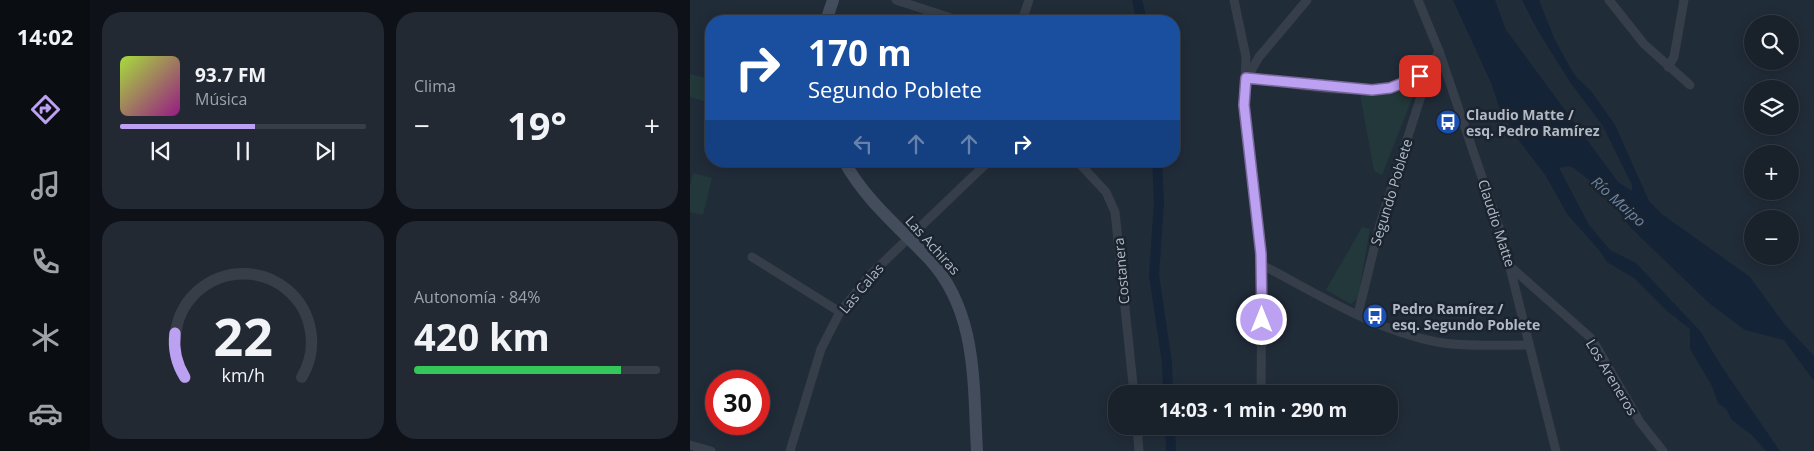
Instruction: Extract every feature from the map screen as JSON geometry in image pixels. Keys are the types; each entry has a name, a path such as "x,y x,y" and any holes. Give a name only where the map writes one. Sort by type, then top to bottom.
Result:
{"street":[{"path":"828,15 833,0"},
{"path":"896,0 942,15"},
{"path":"1024,15 1029,0"},
{"path":"1234,0 1246,57 1245,113 1262,265 1261,385"},
{"path":"1246,78 1259,57 1307,0"},
{"name":"Claudio Matte","path":"1418,0 1439,51 1511,268 1556,451"},
{"path":"1609,0 1632,30 1668,67 1690,86"},
{"path":"1668,67 1674,57 1684,0"},
{"name":"Segundo Poblete","path":"1358,314 1380,224 1429,71 1439,51"},
{"path":"1246,78 1372,90 1401,84 1429,71"},
{"name":"Las Achiras","path":"848,167 863,191 940,272 954,293 962,313 971,351 977,451"},
{"name":"Las Calas","path":"790,451 821,349 840,312 870,275 983,167"},
{"name":"Costanera","path":"1083,167 1106,192 1115,212 1133,385"},
{"path":"752,257 840,312"},
{"path":"1262,265 1358,314 1408,334 1438,342 1468,345 1529,345"},
{"name":"Los Areneros","path":"1511,268 1592,339 1640,422 1663,451"},
{"path":"1138,435 1139,451"},
{"path":"690,445 711,451"}],"green space":[{"path":"690,74 705,78 705,101 690,97"},
{"path":"1412,84 1415,91 1382,175 1374,171 1360,94 1375,94"},
{"path":"693,173 712,178 703,215 690,212 690,186"},
{"path":"1362,227 1370,229 1358,298 1351,304 1326,290"}],"water":[{"name":"Río Maipo","path":"1453,0 1495,0 1506,30 1618,182 1632,191 1632,185 1603,126 1570,82 1538,31 1522,0 1539,0 1555,40 1571,69 1577,78 1591,91 1615,125 1649,201 1663,215 1750,277 1785,325 1814,356 1814,381 1784,340 1745,330 1709,303 1629,226 1609,196 1574,168 1569,166 1559,168 1589,225 1610,250 1636,263 1700,331 1724,370 1780,451 1766,451 1752,435 1732,420 1726,409 1718,403 1712,386 1690,349 1690,329 1667,311 1634,278 1607,262 1600,251 1567,214 1546,176 1517,138 1499,107 1492,85"}],"waterway":[{"path":"1137,0 1141,15"},
{"path":"1157,167 1159,202 1154,275 1167,363 1168,385"},
{"path":"1170,435 1171,451"}],"place":[{"name":"Claudio Matte / esq. Pedro Ramírez","path":"1448,122"},
{"name":"Pedro Ramírez / esq. Segundo Poblete","path":"1375,316"}],"route":[{"path":"1262,320 1262,265 1244,105 1246,78 1353,90 1380,90 1420,76"}]}
